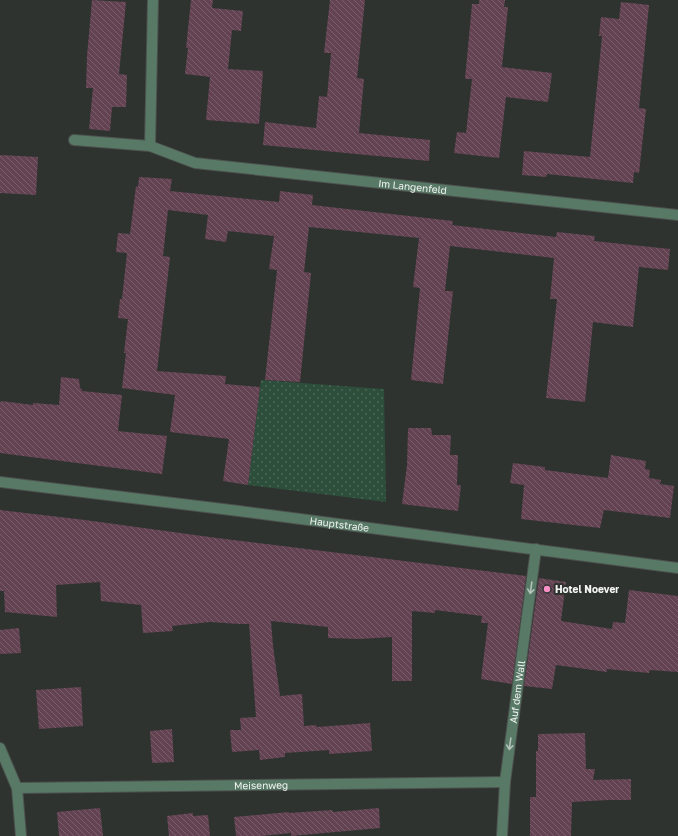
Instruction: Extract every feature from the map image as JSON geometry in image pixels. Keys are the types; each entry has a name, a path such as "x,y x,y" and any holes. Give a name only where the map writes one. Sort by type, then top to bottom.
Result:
{"street":[{"path":"150,146 153,0"},
{"name":"Im Langenfeld","path":"74,140 150,146 195,163 678,215"},
{"name":"Hauptstraße","path":"0,482 678,568"},
{"name":"Auf dem Wall","path":"502,836 505,782 536,549"},
{"path":"0,748 17,788 21,836"},
{"name":"Meisenweg","path":"17,788 505,782"}],"green space":[{"path":"261,380 384,389 386,502 248,485"}],"building":[{"path":"92,0 126,2 119,74 127,75 126,107 112,107 110,131 89,129 93,88 86,88"},
{"path":"191,0 213,0 212,8 243,11 241,31 232,30 228,69 263,71 259,124 206,120 210,77 185,74"},
{"path":"330,0 365,0 357,78 364,79 359,133 430,140 429,161 263,145 265,122 316,128 319,96 327,97 331,53 324,53"},
{"path":"479,0 505,0 504,7 508,7 502,67 552,73 548,102 506,97 499,158 454,153 457,132 466,133 472,79 465,79 472,4 479,4"},
{"path":"621,2 649,5 639,108 646,109 639,173 634,172 633,183 547,174 546,177 522,175 524,151 590,157 602,36 599,36 601,17 619,19"},
{"path":"0,155 38,157 36,195 0,193"},
{"path":"139,177 172,179 170,191 279,202 280,191 313,195 312,205 453,221 452,225 556,237 557,232 595,236 594,241 670,249 668,270 639,267 633,327 593,322 585,402 546,398 557,299 550,299 554,258 450,246 445,291 453,291 443,384 411,380 420,288 413,287 419,238 309,227 304,272 311,273 300,382 265,380 277,270 269,269 274,236 228,231 226,242 205,239 208,215 168,210 163,256 170,257 157,371 226,376 225,384 260,387 248,485 223,481 229,439 170,432 175,395 122,388 128,319 118,318 120,299 122,299 127,253 116,252 118,233 130,234 136,186 138,187"},
{"path":"61,377 79,379 80,388 82,391 122,395 118,431 167,436 162,474 0,453 1,401 33,405 33,403 59,405"},
{"path":"408,428 431,428 432,435 451,435 450,455 458,455 457,485 461,485 458,511 402,504 407,465"},
{"path":"611,455 646,461 645,469 650,470 649,478 661,480 660,484 674,486 670,518 604,510 600,528 521,519 524,485 510,483 513,463 545,467 545,470 608,478"},
{"path":"0,510 526,576 512,684 481,679 488,623 481,623 482,616 435,610 435,613 412,611 412,681 392,681 392,637 360,639 328,638 328,627 271,621 280,696 302,694 304,726 316,725 317,727 370,723 372,751 329,754 329,750 285,753 285,757 260,760 259,750 232,752 230,730 241,730 240,718 256,717 249,624 210,622 172,626 173,631 143,633 141,605 101,601 100,582 56,585 57,617 5,612 4,591 0,591"},
{"path":"539,578 566,582 561,621 612,629 613,622 625,623 629,590 678,596 678,672 650,670 649,673 607,669 607,672 556,665 552,689 524,686"},
{"path":"19,628 21,653 0,654 0,630"},
{"path":"81,687 83,726 39,729 36,690"},
{"path":"172,729 174,762 152,763 150,731"},
{"path":"585,733 586,769 595,769 593,780 631,779 631,800 572,802 571,836 530,836 530,797 536,797 536,751 538,751 538,734"},
{"path":"100,808 103,836 59,836 57,812"},
{"path":"379,808 380,828 291,836 291,833 261,836 236,836 234,817 289,812 332,810 333,812"},
{"path":"193,813 193,816 208,815 210,836 169,836 167,816"}],"place":[{"name":"Hotel Noever","path":"547,589"}]}
